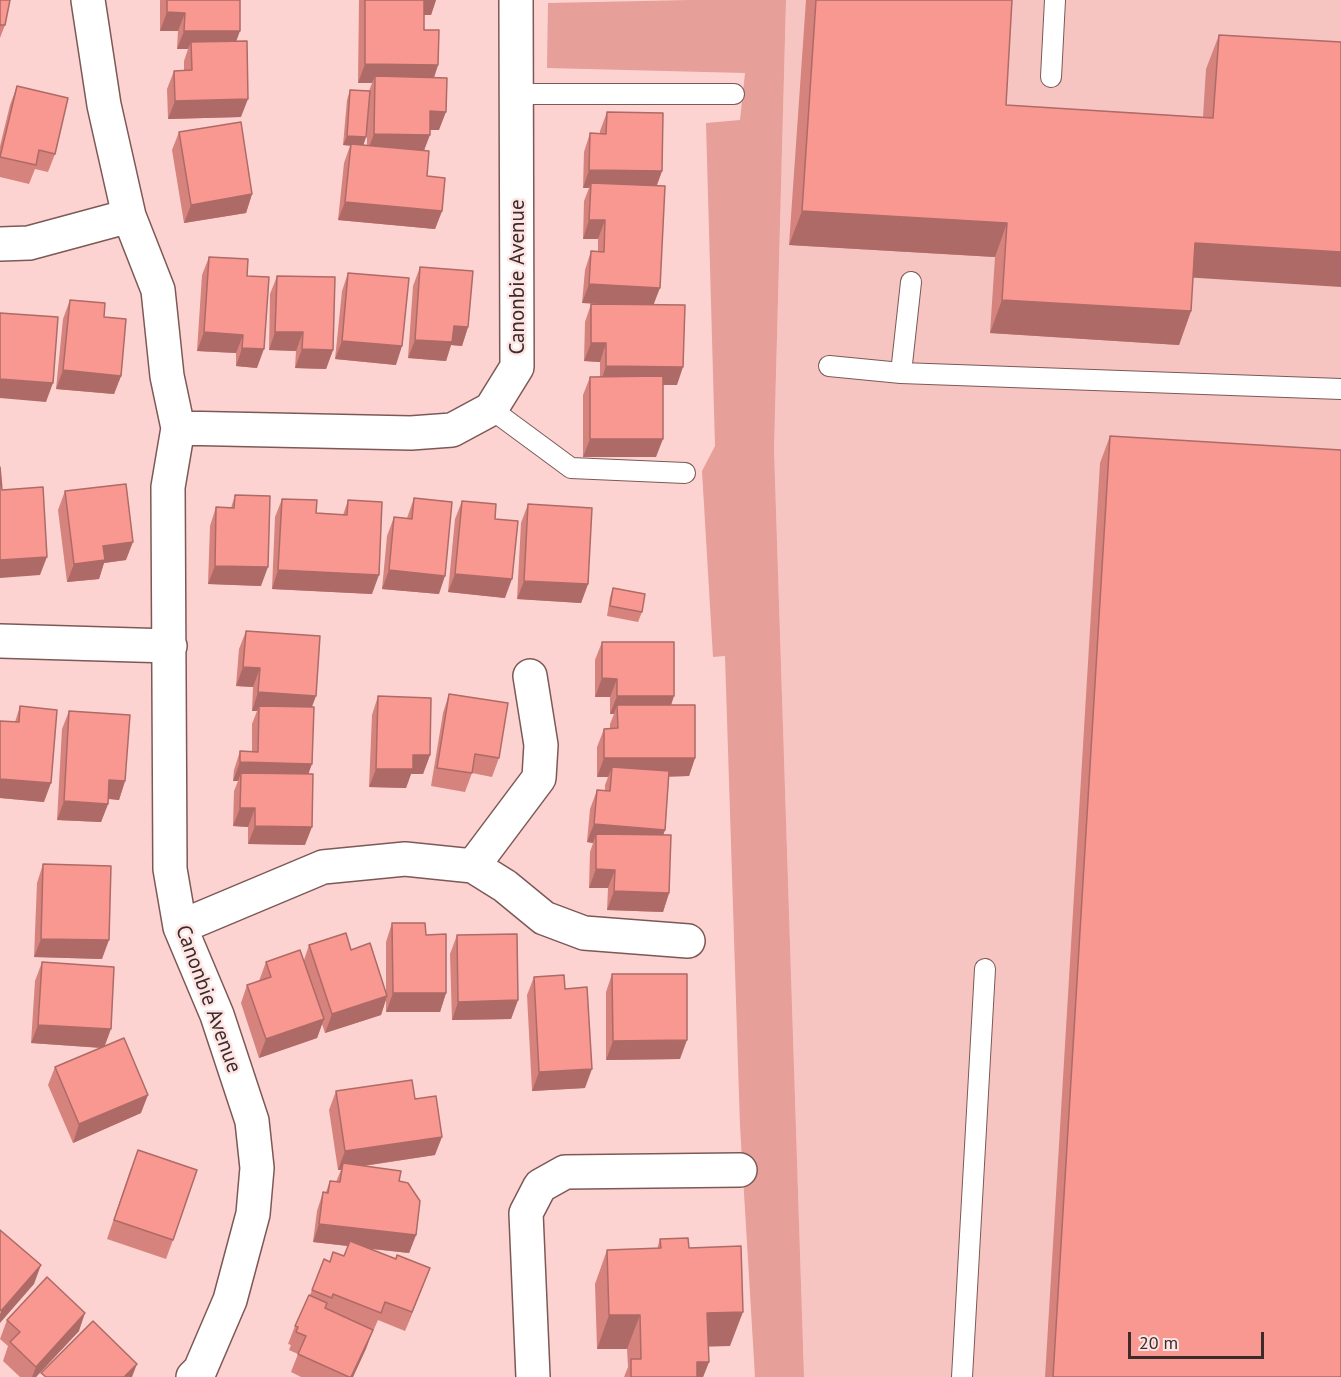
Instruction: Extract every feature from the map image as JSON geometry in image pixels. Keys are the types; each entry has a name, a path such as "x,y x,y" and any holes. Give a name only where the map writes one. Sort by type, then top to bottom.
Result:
{"street":[{"name":"Canonbie Avenue","path":"88,0 104,105 129,216 158,290 167,376 178,428 168,487 170,869 180,927 217,1015 252,1121 257,1168 254,1214 230,1300 201,1375"},
{"name":"Canonbie Avenue","path":"178,428 422,432 452,430 491,409 517,367 516,0"},
{"path":"0,244 28,243 129,216"},
{"path":"0,641 170,646"},
{"path":"473,866 539,778 542,745 530,676"},
{"path":"180,927 323,867 405,859 473,866 505,886 544,918 584,933 688,941"},
{"path":"533,1377 526,1213 540,1186 565,1172 740,1170"}],"lane":[{"path":"1051,77 1055,0"},
{"path":"517,94 734,94"},
{"path":"901,373 911,282"},
{"path":"829,366 901,373 1341,388"},
{"path":"491,409 571,468 685,473"},
{"path":"962,1377 986,969"}],"shaded area":[{"path":"786,0 1341,0 1341,1377 804,1377 774,449"},
{"path":"786,0 774,449 804,1377 755,1377 740,1126 725,656 713,657 702,471 715,446 706,123 740,120 745,73 547,68 548,3"}],"building":[{"path":"0,0 10,0 5,25 0,25"},
{"path":"167,0 240,0 240,31 184,31 185,13 167,12"},
{"path":"365,0 424,0 424,30 439,30 438,65 365,64"},
{"path":"816,0 1012,0 1006,105 1213,118 1219,35 1341,42 1341,252 1195,243 1191,311 1002,300 1007,223 802,211"},
{"path":"247,41 248,99 175,101 174,71 192,70 191,42"},
{"path":"375,76 447,78 446,112 430,111 430,135 374,134"},
{"path":"17,86 68,98 55,154 39,150 36,165 0,157"},
{"path":"350,90 370,91 366,137 347,136"},
{"path":"607,112 663,113 662,171 589,170 590,133 606,134"},
{"path":"241,122 252,194 191,205 179,132"},
{"path":"351,144 429,151 427,176 445,178 442,211 345,202"},
{"path":"591,183 665,186 660,288 589,284 591,251 604,252 605,220 589,220"},
{"path":"209,257 248,259 247,276 269,277 264,349 242,348 243,335 204,332"},
{"path":"420,267 473,271 468,327 454,326 452,342 415,340"},
{"path":"348,273 409,278 402,346 342,341"},
{"path":"277,276 335,277 333,350 302,349 303,332 275,332"},
{"path":"70,300 105,303 104,317 126,319 121,376 63,370"},
{"path":"591,304 685,305 683,367 606,366 606,343 591,343"},
{"path":"0,313 58,317 53,383 0,379"},
{"path":"663,376 663,439 590,439 590,377"},
{"path":"1110,436 1341,450 1341,1377 1053,1377"},
{"path":"0,467 2,490 43,487 47,557 0,560"},
{"path":"126,484 133,542 103,546 105,560 74,564 65,491"},
{"path":"235,495 270,496 268,567 215,566 216,507 234,508"},
{"path":"414,498 452,502 445,576 389,570 394,517 412,519"},
{"path":"282,499 317,500 316,513 347,515 348,500 382,502 379,575 278,570"},
{"path":"462,501 496,504 495,519 518,521 512,579 455,574"},
{"path":"528,504 592,508 588,584 524,581"},
{"path":"613,588 645,594 642,612 610,606"},
{"path":"246,631 320,636 316,696 258,692 260,668 243,667"},
{"path":"602,642 674,642 674,696 617,696 617,679 602,678"},
{"path":"449,694 508,703 499,758 475,754 472,773 437,768"},
{"path":"378,696 431,698 430,755 413,755 413,769 376,769"},
{"path":"617,705 695,705 695,758 604,758 604,729 618,728"},
{"path":"20,706 57,710 51,783 0,779 0,721 19,722"},
{"path":"259,706 314,707 312,764 240,762 240,751 258,752"},
{"path":"69,711 130,715 125,781 109,780 108,804 64,801"},
{"path":"612,767 669,771 665,830 594,824 597,790 610,791"},
{"path":"241,773 313,774 312,827 255,826 255,808 240,808"},
{"path":"596,834 671,835 669,893 614,891 615,870 596,869"},
{"path":"43,864 111,866 109,940 41,939"},
{"path":"392,923 425,923 426,935 446,934 446,993 393,993"},
{"path":"346,933 351,950 370,943 387,996 332,1014 309,945"},
{"path":"517,934 518,1000 458,1002 457,935"},
{"path":"300,950 324,1019 266,1039 247,985 271,977 266,962"},
{"path":"42,962 114,967 111,1029 38,1025"},
{"path":"612,974 687,974 687,1040 613,1041"},
{"path":"564,975 565,989 587,987 592,1069 539,1072 534,977"},
{"path":"124,1038 148,1095 79,1124 55,1067"},
{"path":"412,1080 415,1099 436,1096 442,1137 345,1151 336,1091"},
{"path":"138,1150 197,1170 173,1240 114,1220"},
{"path":"343,1163 401,1171 399,1181 408,1183 420,1201 416,1235 319,1224 323,1192 328,1193 330,1181 340,1182"},
{"path":"0,1230 41,1265 1,1311 0,1309"},
{"path":"688,1238 689,1248 741,1246 743,1312 707,1313 709,1362 697,1362 697,1377 631,1377 631,1359 641,1359 640,1315 609,1315 607,1250 661,1248 660,1239"},
{"path":"350,1241 396,1259 397,1255 430,1268 412,1312 385,1302 381,1313 333,1294 332,1298 312,1290 324,1259 330,1262 333,1252 344,1256"},
{"path":"47,1277 85,1313 36,1367 10,1342 20,1332 7,1320"},
{"path":"309,1295 327,1303 325,1308 373,1330 351,1377 298,1354 306,1336 296,1332 298,1327 295,1326"},
{"path":"93,1321 137,1364 124,1377 46,1377 41,1373"}]}
